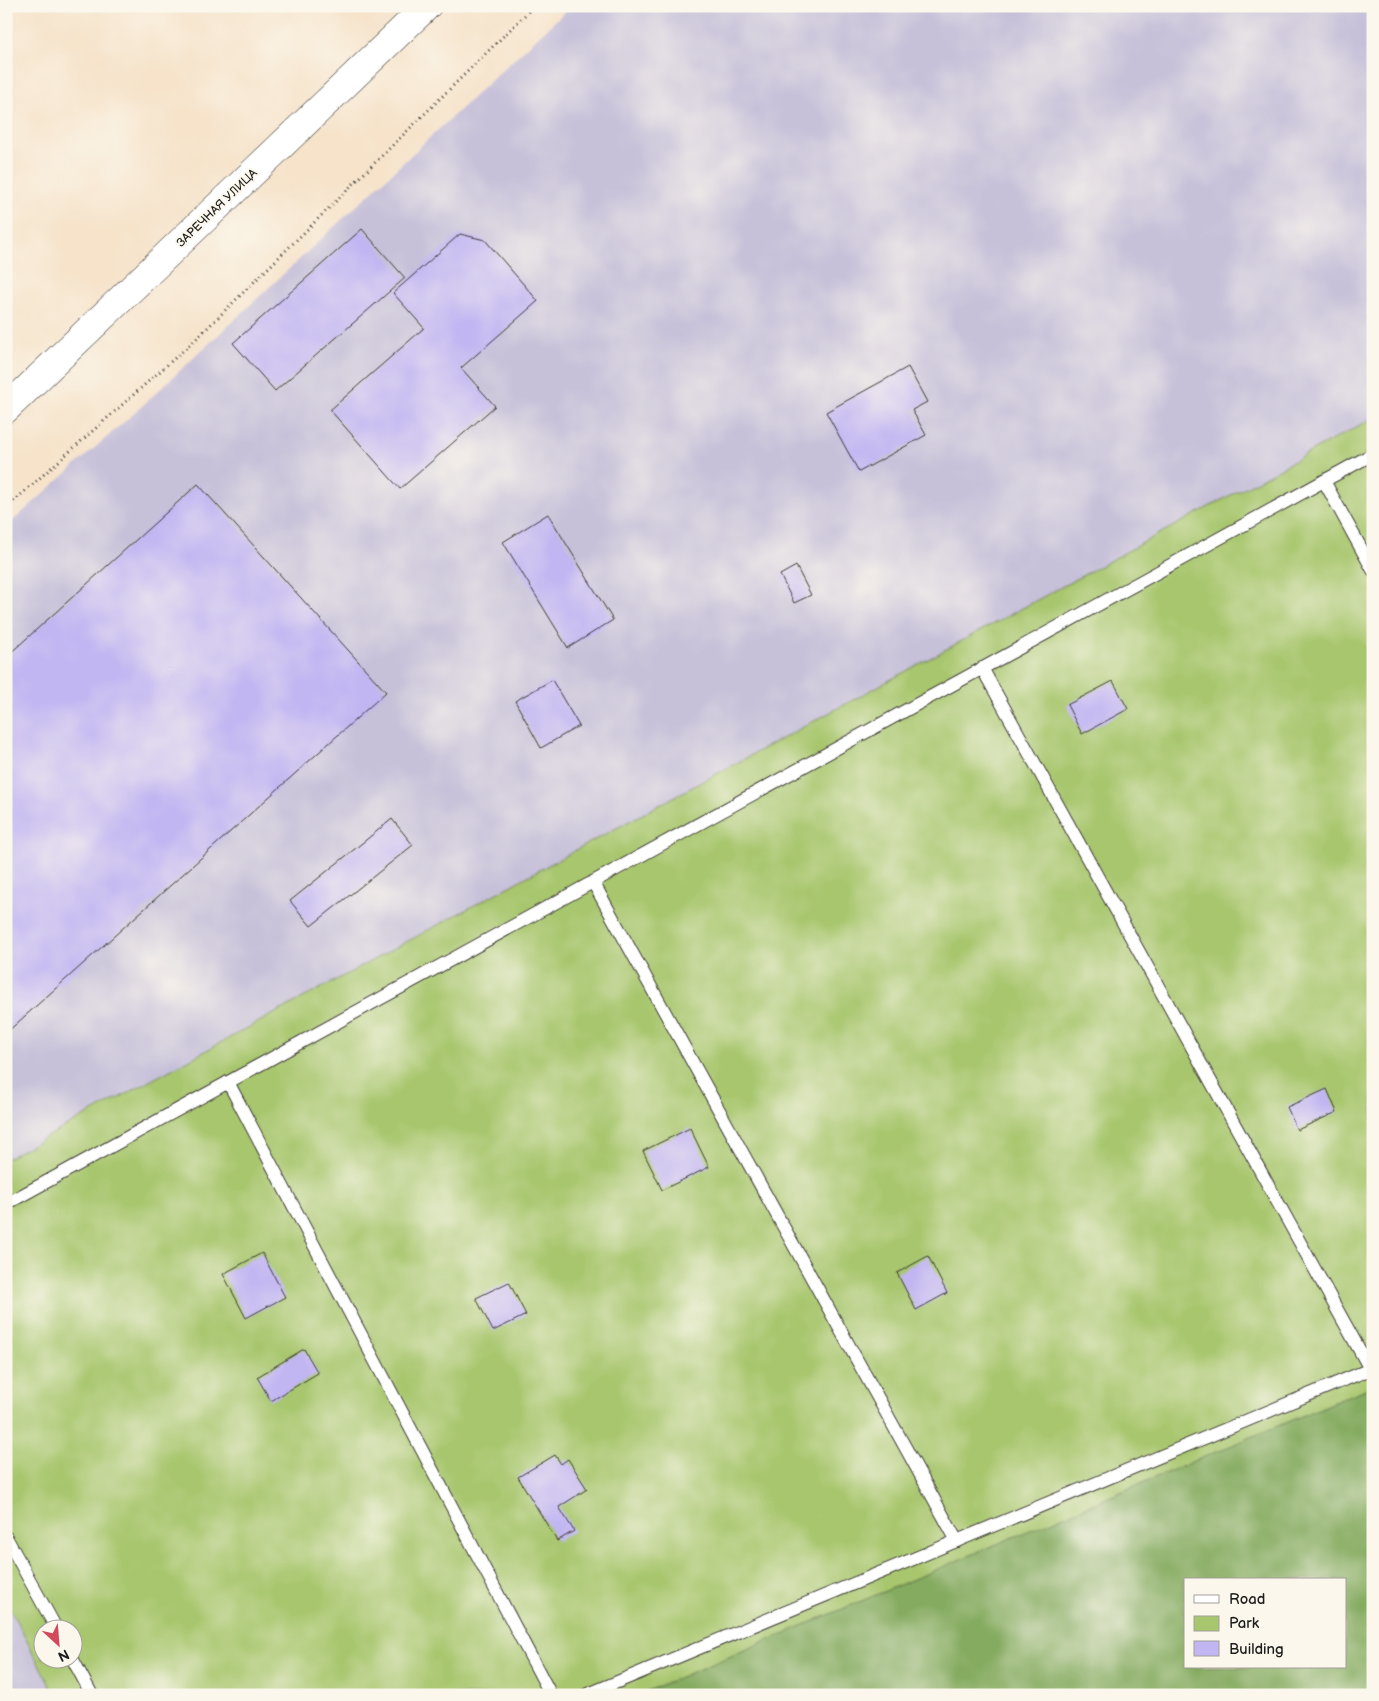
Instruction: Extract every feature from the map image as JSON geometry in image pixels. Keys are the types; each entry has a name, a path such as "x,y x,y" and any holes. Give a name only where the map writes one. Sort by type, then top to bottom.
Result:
{"street":[{"name":"ЗАРЕЧНАЯ УЛИЦА","path":"6,409 427,6"}],"lane":[{"path":"6,1204 1373,454"},
{"path":"1324,480 1373,570"},
{"path":"586,1695 1372,1368 982,668"},
{"path":"593,882 957,1541"},
{"path":"228,1082 551,1695"},
{"path":"6,1537 51,1618"},
{"path":"77,1668 92,1695"}],"path":[{"path":"6,508 194,340 534,6"}],"shaded area":[{"path":"571,6 1373,6 1373,418 6,1159 6,527 142,406"},
{"path":"6,1601 32,1651 32,1668 41,1668 55,1695 6,1695"}],"green space":[{"path":"1373,418 1373,1386 638,1695 55,1695 41,1668 82,1668 82,1618 32,1618 32,1651 6,1601 6,1159"},
{"path":"1373,1386 1373,1695 638,1695"}],"building":[{"path":"362,229 405,278 275,391 233,343"},
{"path":"460,234 485,240 538,301 461,368 495,406 400,489 330,410 424,328 393,293"},
{"path":"908,367 927,402 912,410 926,435 859,472 826,412"},
{"path":"198,484 386,692 6,1033 6,657"},
{"path":"548,514 613,620 568,648 503,542"},
{"path":"796,566 811,595 794,603 780,575"},
{"path":"552,680 579,726 541,748 515,701"},
{"path":"1113,681 1128,709 1082,734 1067,705"},
{"path":"392,819 413,845 311,926 290,901"},
{"path":"1327,1089 1337,1112 1297,1130 1287,1107"},
{"path":"690,1128 709,1167 662,1190 643,1151"},
{"path":"262,1253 285,1297 246,1318 223,1274"},
{"path":"928,1256 947,1293 916,1310 897,1273"},
{"path":"509,1282 526,1315 493,1331 476,1298"},
{"path":"304,1349 318,1373 271,1401 257,1377"},
{"path":"555,1455 561,1464 568,1459 587,1489 559,1507 574,1531 557,1541 518,1477"}]}
